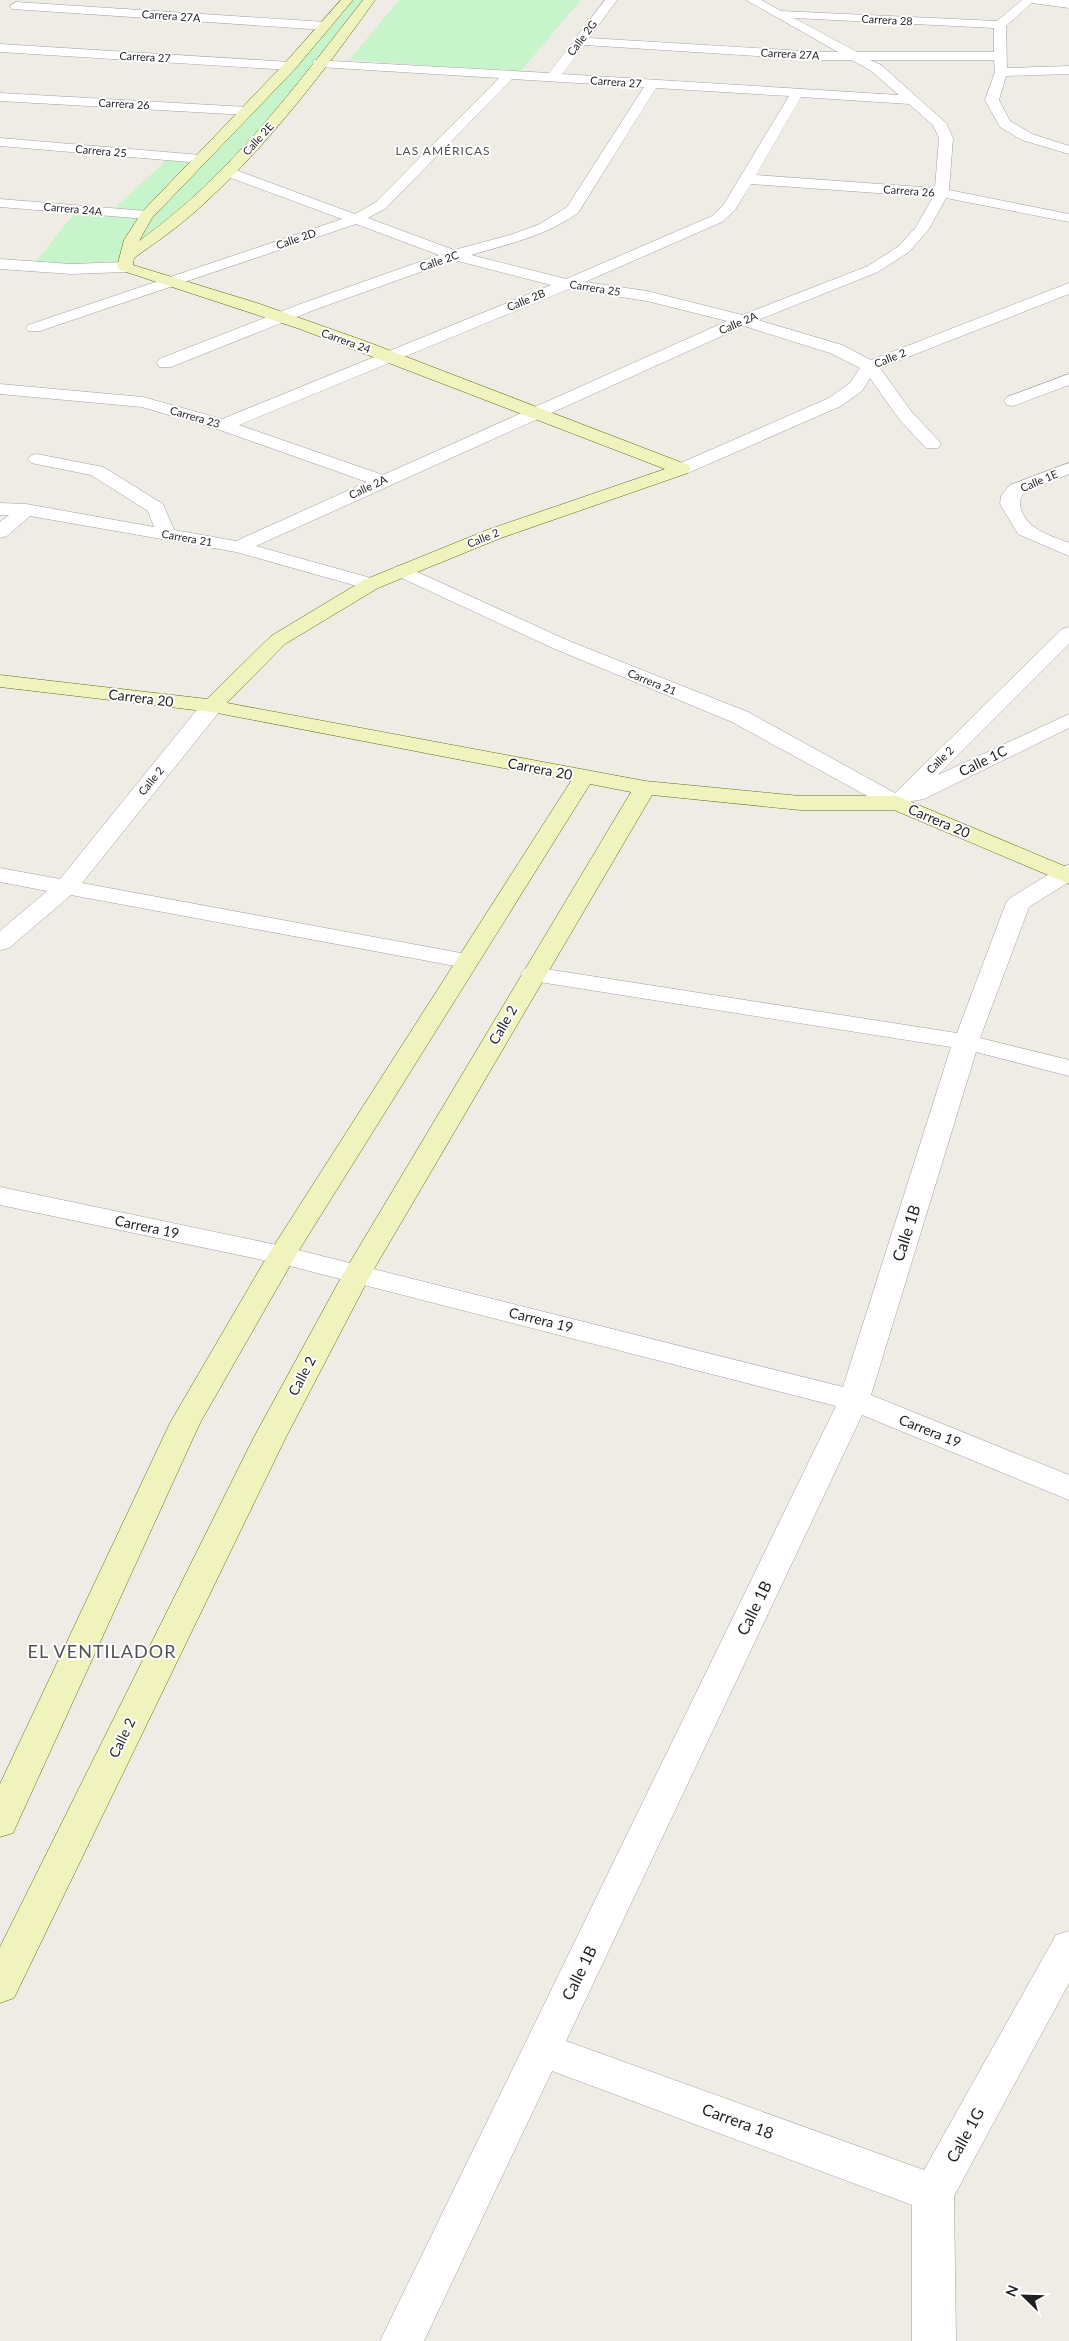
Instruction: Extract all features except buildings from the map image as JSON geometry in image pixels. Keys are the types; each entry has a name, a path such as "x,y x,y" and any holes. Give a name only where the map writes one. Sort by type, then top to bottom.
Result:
{"street":[{"name":"Calle 2E","path":"125,262 132,234 147,215 290,66 348,0"},
{"name":"Calle 2E","path":"125,262 193,206 228,172 280,113 369,0"},
{"name":"Calle 2G","path":"553,77 611,0"},
{"name":"Calle 2A","path":"238,547 743,320 872,269 904,249 922,229 942,193 946,138 939,123 876,68 774,14 752,0"},
{"path":"1028,0 1000,25 1001,72 992,100 1005,124 1027,137 1069,150"},
{"path":"1033,0 1069,4"},
{"name":"Carrera 27A","path":"17,6 326,26"},
{"name":"Carrera 28","path":"774,14 1000,25"},
{"name":"Carrera 27A","path":"580,41 820,56 1000,56"},
{"name":"Carrera 27","path":"0,48 290,66"},
{"name":"Carrera 27","path":"319,63 913,100"},
{"path":"1001,72 1069,70"},
{"name":"Calle 2D","path":"34,328 356,219 381,204 510,74"},
{"name":"Calle 2C","path":"165,363 281,317 454,255 535,232 558,221 572,210 652,84"},
{"name":"Calle 2B","path":"223,425 387,356 567,284 717,219 730,207 797,93"},
{"name":"Carrera 26","path":"0,98 247,111"},
{"name":"Carrera 25","path":"0,142 201,159"},
{"name":"Carrera 25","path":"228,172 454,255 567,284 647,296 743,320 836,350 870,366 905,415 932,444"},
{"name":"Carrera 26","path":"747,179 942,193 1069,218"},
{"name":"Carrera 24A","path":"0,203 147,215"},
{"name":"Carrera 24","path":"0,264 71,269 125,262 168,282 250,305 539,413 682,469"},
{"name":"Calle 2","path":"0,943 66,886 212,706 278,640 371,584 494,534 682,469 835,402 856,387 870,366 1069,288"},
{"path":"1013,401 1069,379"},
{"name":"Carrera 23","path":"0,389 143,402 223,425 382,481"},
{"path":"37,459 97,471 156,508 166,534"},
{"name":"Calle 1E","path":"1069,468 1017,489 1010,496 1009,504 1025,530 1069,550"},
{"name":"Carrera 21","path":"0,509 26,510 238,547 371,584"},
{"path":"0,532 26,510"},
{"name":"Carrera 21","path":"402,571 562,645 740,717 897,803"},
{"name":"Calle 2","path":"897,803 1069,633"},
{"name":"Carrera 20","path":"0,681 212,706 645,788 800,803 897,803 1067,874"},
{"name":"Calle 1C","path":"897,803 1069,720"},
{"path":"0,1822 185,1423 282,1255 584,777"},
{"name":"Calle 2","path":"0,1986 268,1439 357,1274 533,974 645,788"},
{"name":"Calle 1B","path":"402,2341 854,1400 966,1042 1018,903 1067,874"},
{"path":"0,875 466,961"},
{"path":"533,974 966,1042 1069,1068"},
{"name":"Carrera 19","path":"0,1196 282,1255 854,1400 1069,1488"},
{"name":"Calle 1G","path":"934,2341 933,2193 1069,1947"},
{"name":"Carrera 18","path":"542,2050 933,2193"}],"green space":[{"path":"349,0 367,0 228,171 124,266 33,265 77,210 109,213 170,157 207,160"},
{"path":"399,0 581,0 520,72 349,60"}],"district":[{"name":"LAS AMÉRICAS","path":"443,151"},
{"name":"EL VENTILADOR","path":"102,1652"}]}
